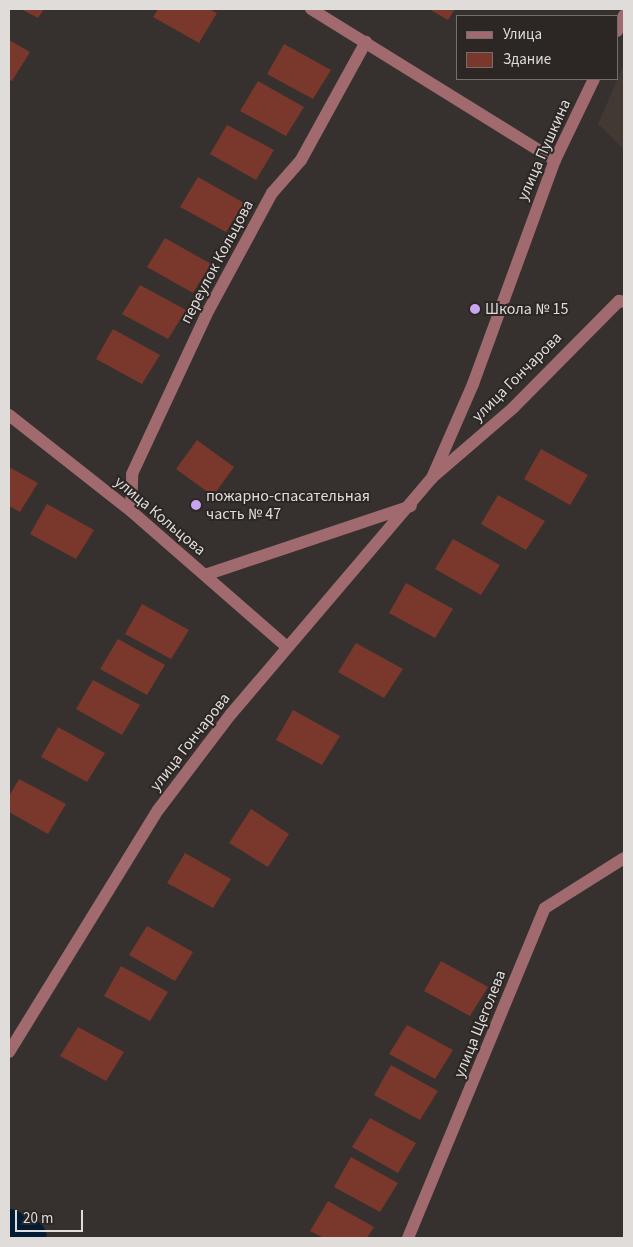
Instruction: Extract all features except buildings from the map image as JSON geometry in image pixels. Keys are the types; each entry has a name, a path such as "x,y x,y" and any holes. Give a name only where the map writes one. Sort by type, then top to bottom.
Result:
{"street":[{"path":"311,9 555,160"},
{"path":"618,29 624,15"},
{"name":"переулок Кольцова","path":"131,511 132,474 206,316 272,193 301,160 366,42"},
{"name":"улица Пушкина","path":"525,235 555,160 594,80"},
{"name":"улица Гончарова","path":"432,478 473,384 525,235"},
{"name":"улица Гончарова","path":"9,1052 158,810 287,647 411,506 432,478 513,408 619,301 624,302"},
{"name":"улица Кольцова","path":"9,415 131,511 287,647"},
{"path":"204,575 411,506"},
{"name":"улица Щеголева","path":"408,1238 545,908 624,858"}],"shaded area":[{"path":"624,64 624,150 598,124"}],"waterway":[{"path":"9,1229 27,1238"}],"place":[{"name":"Школа № 15","path":"475,309"},
{"name":"пожарно-спасательная часть № 47","path":"196,505"}]}
